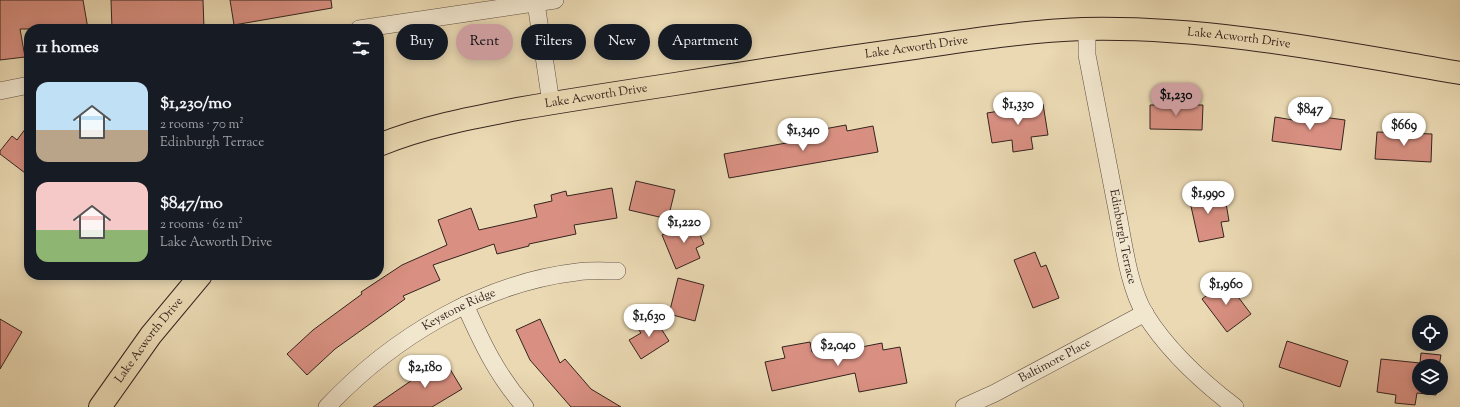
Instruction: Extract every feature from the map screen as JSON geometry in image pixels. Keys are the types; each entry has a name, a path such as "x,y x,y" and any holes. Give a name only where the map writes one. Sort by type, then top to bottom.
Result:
{"main road":[{"name":"Lake Acworth Drive","path":"384,143 462,119 551,103 976,39 1056,30 1087,29 1176,32 1230,37 1322,50 1460,73"},
{"name":"Lake Acworth Drive","path":"100,407 151,334 197,280"}],"street":[{"path":"384,25 555,0"},
{"path":"536,4 551,103"},
{"name":"Edinburgh Terrace","path":"1087,29 1087,55 1127,261 1145,313 1161,337 1188,366 1206,384 1235,407"},
{"path":"0,91 24,86"},
{"name":"Keystone Ridge","path":"327,407 376,361 412,335 465,305 489,295 539,279 578,272 617,271"},
{"path":"465,305 486,353 500,377 525,407"},
{"name":"Baltimore Place","path":"964,407 995,394 1145,313"}],"building":[{"path":"0,0 83,0 87,24 24,24 24,29 20,29 24,57 0,60"},
{"path":"111,0 203,0 204,24 112,24"},
{"path":"230,0 331,0 332,8 234,24"},
{"path":"1043,104 1048,135 1031,137 1033,149 1013,152 1012,140 992,143 987,113"},
{"path":"1150,105 1203,105 1202,130 1150,129"},
{"path":"1293,113 1345,120 1341,150 1272,141 1275,117 1293,120"},
{"path":"846,125 847,131 873,126 878,152 729,178 724,154 826,136 824,129"},
{"path":"24,131 24,172 0,154 0,151 12,136 17,140"},
{"path":"1377,132 1432,134 1431,162 1375,159"},
{"path":"636,181 675,190 668,219 629,210"},
{"path":"612,188 617,218 574,225 576,234 529,244 529,246 497,254 494,244 433,265 440,280 403,296 405,299 335,349 307,375 287,354 313,330 362,294 361,292 379,280 384,280 384,277 402,265 447,245 438,220 471,208 479,230 537,217 534,205 552,201 551,195 566,191 567,196"},
{"path":"1210,188 1214,205 1226,203 1229,221 1221,222 1224,237 1199,242 1188,193"},
{"path":"694,221 704,244 696,248 700,258 676,269 662,235"},
{"path":"1035,252 1041,267 1046,265 1059,298 1033,308 1014,260"},
{"path":"678,278 704,285 695,321 669,314"},
{"path":"1226,281 1251,314 1227,332 1202,299"},
{"path":"653,316 669,341 641,359 629,340 641,333 636,326"},
{"path":"0,319 22,332 0,369"},
{"path":"540,319 560,363 565,359 591,389 621,407 571,407 530,360 516,330"},
{"path":"1287,341 1348,361 1340,387 1279,367"},
{"path":"810,342 812,352 835,347 836,352 882,343 883,350 900,347 907,383 859,392 855,373 772,391 765,362 785,358 782,347"},
{"path":"1421,353 1441,355 1440,359 1420,359"},
{"path":"444,359 462,389 432,407 373,407 418,376 417,375"},
{"path":"1381,359 1412,362 1412,395 1417,395 1415,405 1395,403 1396,395 1377,392"}]}
